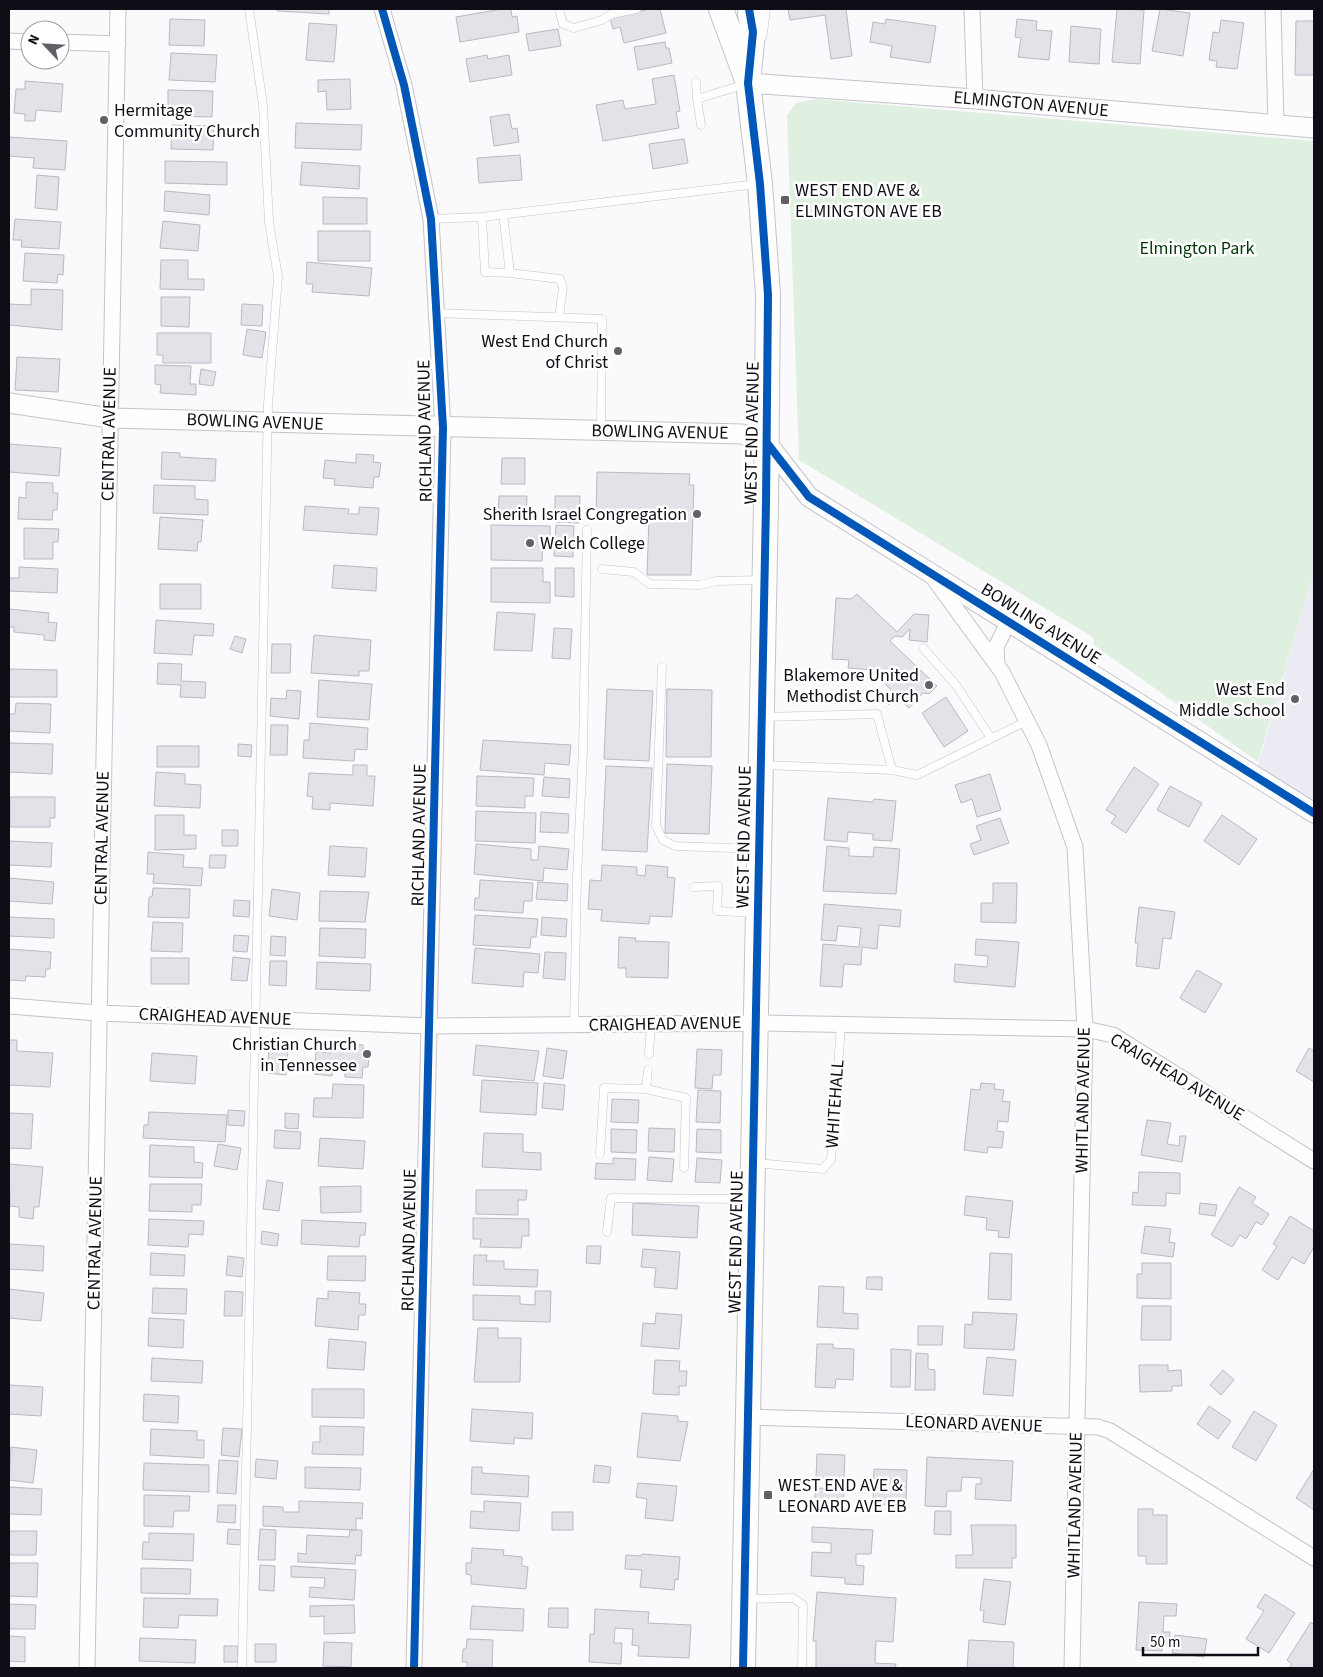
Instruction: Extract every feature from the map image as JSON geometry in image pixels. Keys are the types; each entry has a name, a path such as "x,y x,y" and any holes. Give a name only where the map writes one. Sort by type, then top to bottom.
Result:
{"main road":[{"name":"WEST END AVENUE","path":"721,9 748,83"},
{"name":"WEST END AVENUE","path":"743,1668 765,580 768,296 760,184 748,83 753,16"}],"street":[{"name":"CENTRAL AVENUE","path":"87,1668 118,9"},
{"name":"RICHLAND AVENUE","path":"382,9 404,85 431,219 443,428 414,1668"},
{"path":"972,9 975,99"},
{"path":"1273,9 1276,125"},
{"path":"70,42 118,44"},
{"name":"ELMINGTON AVENUE","path":"748,83 975,99 1314,128"},
{"name":"BOWLING AVENUE","path":"9,403 110,418 443,428 742,434 767,443 809,497 1314,813"},
{"name":"WHITLAND AVENUE","path":"928,571 997,665 1027,721 1039,745 1075,847 1086,1029 1072,1668"},
{"path":"997,665 996,647 1000,634 1009,621"},
{"name":"CRAIGHEAD AVENUE","path":"9,1006 98,1013 429,1026 756,1023 1086,1029 1113,1035 1314,1161"},
{"name":"LEONARD AVENUE","path":"748,1417 1098,1427 1110,1431 1314,1558"}],"lane":[{"path":"242,1668 268,422 278,277 268,222 262,105 249,9"},
{"path":"559,9 563,24 574,28 602,20 612,14 636,9"},
{"path":"696,82 701,125"},
{"path":"697,99 748,83"},
{"path":"431,219 482,217 760,184"},
{"path":"503,214 510,273"},
{"path":"482,217 485,272 560,279 563,288 559,317"},
{"path":"436,314 602,318 601,431"},
{"path":"574,1025 588,530"},
{"path":"602,570 634,572 650,584 700,585 716,581 765,580"},
{"path":"923,648 956,685 991,738"},
{"path":"662,668 656,826 663,840 675,846 759,849"},
{"path":"762,717 877,714 892,770"},
{"path":"761,764 892,770 917,775 1027,721"},
{"path":"694,887 718,886 717,911 758,913"},
{"path":"648,1054 651,1024"},
{"name":"WHITEHALL","path":"753,1163 823,1169 831,1160 841,1026"},
{"path":"646,1089 648,1070"},
{"path":"600,1154 604,1088 646,1089 686,1098 684,1168"},
{"path":"607,1232 611,1198 752,1199"},
{"path":"744,1599 793,1598 803,1605 802,1668"}],"shaded area":[{"name":"West End Middle School","path":"1314,570 1314,813 1255,776"}],"green space":[{"name":"Elmington Park","path":"816,99 1314,141 1314,571 1258,762 1094,645 1093,637 799,460 787,115 796,103"}],"building":[{"path":"277,9 329,9 329,14 277,11"},
{"path":"511,9 512,17 517,16 519,32 460,42 456,17"},
{"path":"650,9 660,9 666,33 624,43 620,27 613,29 610,18"},
{"path":"788,9 846,9 852,56 831,59 825,15 790,20"},
{"path":"1117,9 1144,10 1140,64 1112,62"},
{"path":"1160,9 1190,13 1183,56 1152,51"},
{"path":"170,19 205,20 204,46 169,45"},
{"path":"886,19 936,26 930,63 890,57 892,46 870,42 873,22 885,24"},
{"path":"1017,19 1037,21 1036,30 1052,31 1049,60 1018,57 1021,38 1015,37"},
{"path":"1221,20 1244,23 1237,69 1216,67 1217,61 1209,60 1213,32 1219,33"},
{"path":"1296,21 1314,21 1314,75 1295,75"},
{"path":"309,23 337,25 334,62 306,60"},
{"path":"1071,26 1101,29 1099,64 1069,62"},
{"path":"558,29 561,46 529,51 526,34"},
{"path":"665,42 666,48 669,48 672,63 638,70 634,47"},
{"path":"171,53 217,55 215,82 169,80"},
{"path":"487,55 488,59 509,55 512,75 470,82 466,59"},
{"path":"674,75 680,111 676,112 679,128 603,141 596,105 623,100 625,109 656,104 652,79"},
{"path":"350,79 351,109 327,110 326,91 318,92 318,80"},
{"path":"25,81 63,84 61,112 36,110 35,121 25,121 25,114 14,113 16,89 25,89"},
{"path":"168,90 213,91 212,117 168,116"},
{"path":"509,114 512,129 517,128 519,142 494,146 490,117"},
{"path":"296,123 362,125 361,150 295,148"},
{"path":"172,125 214,126 213,150 171,149"},
{"path":"9,137 67,141 65,170 33,168 34,158 9,156"},
{"path":"684,139 688,163 653,169 649,144"},
{"path":"520,155 522,180 479,183 477,158"},
{"path":"165,161 227,162 227,185 165,183"},
{"path":"302,162 360,166 359,189 300,185"},
{"path":"37,175 59,177 57,210 35,208"},
{"path":"165,191 210,195 209,215 164,211"},
{"path":"323,197 367,198 367,224 323,224"},
{"path":"15,219 61,222 59,249 21,247 22,240 13,240"},
{"path":"163,221 200,225 198,251 160,248"},
{"path":"318,231 370,231 370,261 318,261"},
{"path":"25,253 64,255 63,275 58,274 57,283 23,281"},
{"path":"161,260 188,260 188,279 204,279 204,290 160,289"},
{"path":"307,262 372,268 369,296 312,292 313,284 306,284"},
{"path":"31,289 63,290 62,330 9,325 9,304 31,305"},
{"path":"161,297 190,297 189,327 161,326"},
{"path":"242,304 263,305 262,326 241,325"},
{"path":"247,329 266,332 262,358 243,355"},
{"path":"157,333 211,333 211,363 163,363 163,355 157,355"},
{"path":"17,357 60,359 58,392 15,390"},
{"path":"155,365 191,366 190,384 196,384 196,395 160,393 161,385 155,384"},
{"path":"201,369 216,372 213,386 199,384"},
{"path":"9,444 61,448 59,476 9,472"},
{"path":"162,452 180,453 180,457 216,459 215,481 161,479"},
{"path":"356,454 374,455 373,462 381,463 379,477 374,477 373,488 334,485 335,479 323,478 325,460 356,463"},
{"path":"502,458 525,458 525,484 501,484"},
{"path":"597,472 690,474 689,485 694,485 691,575 647,575 649,516 596,515"},
{"path":"26,482 53,483 53,493 58,493 57,510 53,510 52,520 18,519 19,497 26,498"},
{"path":"154,485 195,486 195,499 208,500 208,515 153,513"},
{"path":"499,496 527,496 526,519 498,518"},
{"path":"555,496 580,496 579,523 555,522"},
{"path":"305,506 349,509 348,514 359,514 359,507 379,508 377,535 303,530"},
{"path":"160,517 203,520 201,542 198,542 197,551 158,549"},
{"path":"491,525 550,526 550,537 543,537 542,561 491,560"},
{"path":"556,525 574,526 573,557 554,556"},
{"path":"24,528 59,529 58,542 53,542 53,559 24,559"},
{"path":"334,565 377,568 376,591 332,588"},
{"path":"19,567 58,569 57,593 9,591 9,578 19,578"},
{"path":"491,568 543,568 543,582 550,582 550,603 491,602"},
{"path":"555,568 574,568 574,597 555,596"},
{"path":"160,584 201,584 201,609 160,609"},
{"path":"857,594 897,632 914,614 929,615 927,642 909,640 910,629 902,637 895,636 890,641 937,686 929,694 923,693 909,708 897,697 889,705 883,699 891,690 871,670 848,668 849,660 832,659 836,598 851,599"},
{"path":"9,609 49,613 48,622 57,623 55,641 44,640 44,635 14,632 14,627 9,627"},
{"path":"497,612 535,614 532,651 494,650"},
{"path":"156,620 214,624 213,636 194,635 192,655 154,653"},
{"path":"554,628 572,629 570,659 552,658"},
{"path":"314,635 371,640 369,671 359,671 359,676 311,673"},
{"path":"235,636 246,639 242,653 230,649"},
{"path":"272,644 291,644 290,673 271,673"},
{"path":"158,663 182,664 181,681 206,682 205,698 180,697 181,685 157,684"},
{"path":"9,669 57,670 57,697 9,697"},
{"path":"319,680 372,684 369,720 317,717"},
{"path":"607,689 653,691 649,761 604,759"},
{"path":"667,689 712,690 711,757 666,757"},
{"path":"287,690 301,691 299,719 270,716 271,698 286,699"},
{"path":"946,697 968,731 944,747 922,713"},
{"path":"16,703 51,704 50,733 9,731 9,714 15,714"},
{"path":"310,723 368,728 367,750 355,749 354,761 303,758 304,740 309,740"},
{"path":"271,725 288,725 287,755 270,755"},
{"path":"483,740 571,745 569,765 545,763 544,775 480,770"},
{"path":"9,743 53,744 52,774 9,772"},
{"path":"238,744 252,745 251,757 238,756"},
{"path":"157,746 199,746 199,767 157,767"},
{"path":"667,764 712,766 709,834 665,833"},
{"path":"353,765 367,765 367,776 375,776 373,806 330,803 330,810 312,809 313,797 307,796 309,773 353,775"},
{"path":"606,766 652,768 647,852 602,850"},
{"path":"1134,767 1159,784 1126,833 1111,823 1116,816 1106,810"},
{"path":"156,772 185,774 185,784 201,785 200,808 154,806"},
{"path":"990,774 1001,810 977,817 972,799 961,803 955,785"},
{"path":"477,776 534,778 533,796 525,796 525,808 476,806"},
{"path":"544,777 570,779 569,798 542,796"},
{"path":"1170,786 1202,803 1189,827 1157,810"},
{"path":"10,797 55,797 55,818 50,818 50,827 10,827"},
{"path":"828,798 873,802 874,799 896,801 892,841 873,840 873,834 848,832 847,842 824,840"},
{"path":"476,811 536,813 535,843 475,841"},
{"path":"541,812 569,814 568,833 540,832"},
{"path":"155,815 184,815 184,835 196,835 196,849 155,850"},
{"path":"1222,815 1257,839 1239,865 1204,841"},
{"path":"1000,818 1009,843 974,855 970,844 981,840 976,826"},
{"path":"222,830 238,830 238,846 222,846"},
{"path":"9,841 52,843 51,867 9,865"},
{"path":"476,844 531,849 531,860 538,860 539,846 569,849 567,870 544,868 543,881 474,874"},
{"path":"330,846 367,848 365,877 328,875"},
{"path":"827,846 849,848 849,856 873,857 874,847 900,849 896,894 823,891"},
{"path":"148,852 184,855 183,867 203,868 201,886 153,883 154,874 147,874"},
{"path":"210,855 226,855 225,868 209,868"},
{"path":"602,865 637,867 637,875 645,876 646,865 668,867 667,877 675,878 672,917 650,916 649,924 601,921 602,910 588,909 590,880 601,881"},
{"path":"9,878 54,882 52,904 9,901"},
{"path":"480,880 533,883 532,901 524,901 523,913 474,910 475,898 479,898"},
{"path":"538,882 568,884 567,901 536,899"},
{"path":"993,883 1017,883 1016,923 981,922 981,903 993,903"},
{"path":"153,888 190,889 189,918 148,917 149,897 152,897"},
{"path":"272,889 300,893 297,920 269,916"},
{"path":"320,891 369,892 365,922 319,921"},
{"path":"234,900 250,901 249,917 233,916"},
{"path":"824,904 901,910 900,927 879,925 877,949 862,947 861,965 844,964 842,987 820,986 823,944 859,947 861,928 838,926 836,941 821,940"},
{"path":"1139,907 1175,912 1171,939 1163,938 1159,969 1136,966 1138,943 1135,943"},
{"path":"475,915 538,919 536,937 531,937 530,948 473,945"},
{"path":"9,917 54,919 54,938 9,936"},
{"path":"542,917 567,919 566,937 541,935"},
{"path":"153,922 183,923 182,952 151,951"},
{"path":"320,928 366,929 365,958 319,956"},
{"path":"234,935 249,936 247,952 233,951"},
{"path":"271,936 286,937 285,956 270,955"},
{"path":"619,937 636,938 635,941 669,942 668,978 626,977 626,968 618,968"},
{"path":"976,939 1019,942 1015,987 954,982 955,964 987,967 988,956 975,955"},
{"path":"475,948 540,954 538,973 524,972 523,987 472,983"},
{"path":"9,949 51,952 50,969 46,969 45,977 26,976 25,981 9,980"},
{"path":"545,952 566,953 565,980 543,978"},
{"path":"233,957 250,959 247,981 231,980"},
{"path":"151,958 189,958 189,984 151,984"},
{"path":"270,961 287,961 286,986 269,985"},
{"path":"317,962 371,964 370,991 316,989"},
{"path":"1197,970 1222,984 1205,1013 1180,998"},
{"path":"9,1040 17,1040 17,1051 53,1053 50,1087 9,1085"},
{"path":"332,1042 363,1045 363,1055 369,1055 368,1067 363,1067 362,1078 345,1077 345,1072 332,1071 332,1076 314,1074 316,1052 331,1053"},
{"path":"476,1045 539,1051 534,1081 473,1075"},
{"path":"269,1048 288,1050 286,1075 267,1073"},
{"path":"547,1048 567,1051 563,1079 543,1076"},
{"path":"1309,1048 1314,1051 1314,1082 1296,1071"},
{"path":"697,1049 722,1050 721,1075 713,1075 712,1089 695,1088"},
{"path":"152,1053 197,1056 195,1084 150,1081"},
{"path":"482,1080 538,1083 536,1115 480,1112"},
{"path":"544,1083 565,1085 563,1110 542,1108"},
{"path":"981,1083 995,1084 994,1089 1004,1090 1002,1101 1010,1102 1008,1122 998,1121 997,1131 1004,1132 1002,1148 988,1147 987,1153 964,1150 971,1089 980,1090"},
{"path":"333,1084 364,1085 363,1118 313,1117 314,1098 332,1098"},
{"path":"698,1090 721,1091 720,1123 696,1122"},
{"path":"612,1099 639,1100 638,1123 611,1122"},
{"path":"228,1110 245,1111 244,1126 228,1125"},
{"path":"149,1112 227,1115 225,1142 143,1138 144,1125 148,1125"},
{"path":"9,1113 33,1114 31,1149 9,1148"},
{"path":"285,1113 299,1114 298,1129 285,1128"},
{"path":"1147,1120 1171,1123 1167,1144 1179,1146 1180,1136 1186,1136 1182,1162 1141,1155"},
{"path":"649,1128 675,1129 674,1152 648,1151"},
{"path":"611,1129 637,1130 636,1153 611,1152"},
{"path":"697,1129 721,1130 721,1153 696,1152"},
{"path":"275,1130 301,1132 300,1149 274,1148"},
{"path":"484,1133 523,1134 523,1152 541,1153 541,1170 482,1167"},
{"path":"320,1138 365,1141 363,1169 318,1166"},
{"path":"218,1144 241,1148 237,1170 214,1166"},
{"path":"150,1145 194,1147 194,1162 203,1163 202,1178 149,1177"},
{"path":"649,1157 674,1159 672,1182 647,1180"},
{"path":"613,1158 636,1159 635,1180 595,1179 596,1163 613,1164"},
{"path":"697,1158 722,1160 720,1183 695,1182"},
{"path":"9,1164 43,1167 39,1207 34,1207 33,1219 19,1217 19,1207 10,1206"},
{"path":"1139,1172 1180,1173 1180,1194 1166,1193 1166,1206 1132,1205 1133,1192 1138,1193"},
{"path":"267,1180 283,1183 279,1211 263,1209"},
{"path":"150,1184 202,1184 201,1205 192,1205 192,1212 149,1211"},
{"path":"361,1186 361,1212 321,1213 320,1187"},
{"path":"1239,1187 1256,1197 1252,1203 1269,1214 1262,1225 1256,1222 1246,1239 1240,1235 1232,1247 1211,1235"},
{"path":"476,1190 527,1190 526,1200 518,1200 518,1215 476,1214"},
{"path":"966,1196 1013,1201 1009,1238 998,1237 999,1231 986,1230 987,1218 964,1215"},
{"path":"633,1203 699,1206 697,1238 632,1235"},
{"path":"1200,1203 1217,1205 1215,1216 1199,1214"},
{"path":"1290,1216 1314,1231 1314,1247 1304,1264 1292,1257 1278,1280 1262,1270 1277,1246 1273,1244"},
{"path":"473,1218 529,1219 529,1236 522,1236 521,1248 480,1247 481,1239 473,1239"},
{"path":"149,1219 204,1221 203,1235 189,1234 188,1247 148,1245"},
{"path":"302,1220 366,1223 365,1235 360,1235 359,1247 301,1244"},
{"path":"1145,1226 1171,1229 1169,1242 1175,1243 1173,1257 1141,1253"},
{"path":"262,1231 279,1234 277,1246 261,1244"},
{"path":"9,1244 44,1246 43,1271 9,1269"},
{"path":"587,1246 601,1246 600,1264 586,1263"},
{"path":"643,1249 680,1252 677,1289 654,1287 656,1268 641,1267"},
{"path":"151,1253 185,1255 184,1276 150,1275"},
{"path":"990,1253 1012,1254 1011,1300 988,1299"},
{"path":"474,1255 487,1255 486,1261 504,1261 504,1269 538,1270 537,1287 473,1285"},
{"path":"228,1256 244,1258 242,1277 226,1275"},
{"path":"328,1256 366,1256 365,1281 327,1280"},
{"path":"1142,1263 1171,1263 1171,1299 1137,1298 1137,1274 1142,1274"},
{"path":"867,1277 882,1277 882,1290 866,1289"},
{"path":"819,1286 844,1287 843,1313 858,1314 858,1329 817,1327"},
{"path":"153,1288 187,1289 186,1314 152,1313"},
{"path":"9,1289 44,1293 41,1321 9,1318"},
{"path":"225,1291 243,1292 242,1316 224,1316"},
{"path":"328,1291 360,1293 359,1304 366,1304 365,1315 359,1315 358,1330 315,1326 317,1298 328,1299"},
{"path":"535,1291 551,1291 550,1322 473,1320 473,1295 520,1296 520,1304 535,1305"},
{"path":"1142,1306 1171,1306 1171,1340 1141,1340"},
{"path":"973,1312 1017,1314 1014,1350 964,1348 965,1324 972,1325"},
{"path":"656,1313 682,1315 679,1349 641,1346 643,1323 655,1324"},
{"path":"149,1318 184,1320 183,1348 148,1346"},
{"path":"918,1326 943,1326 942,1345 918,1345"},
{"path":"478,1328 498,1328 498,1338 521,1338 520,1382 474,1382"},
{"path":"329,1339 366,1342 364,1370 327,1368"},
{"path":"817,1344 833,1344 833,1348 854,1349 853,1380 836,1379 835,1388 815,1387"},
{"path":"891,1349 911,1350 910,1387 891,1387"},
{"path":"916,1353 928,1354 928,1369 935,1370 935,1390 915,1390"},
{"path":"987,1357 1016,1360 1013,1396 983,1394"},
{"path":"152,1358 203,1361 202,1383 151,1381"},
{"path":"655,1360 680,1361 679,1371 687,1371 686,1386 679,1386 679,1395 653,1394"},
{"path":"1139,1365 1168,1365 1168,1371 1181,1370 1182,1386 1172,1386 1172,1391 1140,1392"},
{"path":"1223,1370 1234,1380 1221,1395 1210,1385"},
{"path":"9,1385 43,1387 41,1416 9,1414"},
{"path":"312,1389 364,1389 364,1418 312,1417"},
{"path":"144,1394 179,1396 178,1423 143,1421"},
{"path":"1209,1406 1231,1421 1218,1439 1197,1424"},
{"path":"472,1409 533,1413 532,1439 514,1438 514,1444 470,1441"},
{"path":"1254,1411 1277,1425 1256,1461 1232,1447"},
{"path":"642,1413 678,1416 678,1421 688,1422 680,1461 637,1457"},
{"path":"320,1426 364,1427 363,1455 312,1454 313,1442 320,1442"},
{"path":"223,1428 242,1429 239,1457 221,1455"},
{"path":"151,1429 197,1431 197,1440 204,1440 204,1458 150,1455"},
{"path":"11,1447 37,1450 33,1483 9,1480"},
{"path":"817,1454 845,1455 844,1480 816,1478"},
{"path":"927,1457 1013,1461 1011,1501 975,1499 976,1484 981,1484 981,1478 962,1477 961,1491 947,1491 946,1507 925,1506"},
{"path":"256,1459 278,1461 276,1479 255,1477"},
{"path":"219,1460 238,1461 236,1494 217,1493"},
{"path":"144,1463 209,1465 209,1492 143,1490"},
{"path":"595,1465 611,1467 609,1483 593,1482"},
{"path":"305,1467 361,1468 360,1490 305,1488"},
{"path":"472,1467 482,1467 482,1473 529,1476 528,1497 471,1494"},
{"path":"874,1469 907,1470 906,1505 873,1504"},
{"path":"1314,1469 1314,1510 1296,1498"},
{"path":"638,1483 677,1486 673,1521 645,1518 647,1499 636,1497"},
{"path":"9,1487 42,1489 41,1515 9,1514"},
{"path":"815,1488 844,1489 843,1512 815,1511"},
{"path":"144,1495 190,1496 189,1511 174,1511 173,1527 144,1526"},
{"path":"299,1501 363,1503 362,1519 356,1518 356,1530 263,1526 263,1506 283,1507 283,1512 299,1512"},
{"path":"484,1501 521,1503 519,1531 470,1528 471,1511 484,1512"},
{"path":"218,1505 236,1505 235,1523 217,1522"},
{"path":"1138,1509 1153,1509 1153,1515 1167,1515 1167,1564 1146,1564 1146,1556 1138,1556"},
{"path":"935,1511 951,1511 951,1535 934,1534"},
{"path":"552,1512 573,1512 573,1530 552,1530"},
{"path":"971,1525 1016,1525 1016,1558 1012,1558 1012,1568 956,1568 956,1555 973,1555"},
{"path":"812,1527 873,1530 871,1554 856,1554 856,1565 864,1566 863,1585 845,1584 845,1578 811,1576 812,1552 831,1553 831,1543 812,1542"},
{"path":"228,1529 243,1530 242,1545 227,1544"},
{"path":"260,1529 276,1530 275,1560 258,1560"},
{"path":"350,1530 362,1530 361,1556 356,1555 355,1564 298,1562 298,1553 306,1554 307,1535 349,1537"},
{"path":"9,1531 37,1531 36,1555 9,1555"},
{"path":"149,1533 194,1534 193,1561 142,1559 143,1542 149,1542"},
{"path":"472,1548 504,1550 503,1555 522,1557 522,1566 528,1567 526,1589 471,1584 471,1575 466,1574 466,1563 471,1563"},
{"path":"642,1554 680,1557 678,1580 675,1579 674,1590 640,1587 642,1570 625,1569 626,1555 641,1556"},
{"path":"9,1563 38,1563 37,1597 9,1596"},
{"path":"260,1565 275,1566 274,1591 259,1590"},
{"path":"291,1566 356,1570 354,1600 309,1597 310,1587 324,1588 325,1578 291,1577"},
{"path":"141,1568 191,1569 190,1594 141,1593"},
{"path":"984,1579 1011,1582 1005,1625 983,1622 984,1611 980,1610"},
{"path":"817,1592 896,1598 893,1642 876,1641 875,1663 896,1664 895,1668 816,1668 816,1641 813,1641"},
{"path":"1265,1594 1295,1613 1269,1653 1246,1639 1264,1611 1257,1607"},
{"path":"144,1598 218,1599 217,1616 179,1615 178,1628 143,1627"},
{"path":"1139,1602 1177,1604 1176,1616 1164,1616 1163,1632 1170,1632 1169,1644 1163,1644 1162,1651 1136,1650"},
{"path":"9,1604 36,1605 35,1629 9,1629"},
{"path":"354,1605 355,1633 324,1634 324,1616 310,1617 310,1606"},
{"path":"472,1606 524,1609 523,1631 470,1629"},
{"path":"549,1608 568,1608 568,1628 548,1627"},
{"path":"595,1609 649,1612 648,1623 691,1625 689,1658 638,1656 639,1646 632,1645 633,1629 615,1628 614,1643 622,1643 621,1664 589,1662 590,1634 594,1634"},
{"path":"1311,1622 1314,1625 1314,1668 1289,1668 1292,1664 1287,1660"},
{"path":"1175,1635 1207,1639 1204,1657 1172,1653"},
{"path":"9,1636 25,1637 25,1662 9,1661"},
{"path":"140,1638 196,1640 195,1663 139,1661"},
{"path":"467,1639 493,1640 492,1668 467,1668 467,1662 462,1662 463,1649 466,1649"},
{"path":"969,1640 1014,1642 1013,1668 967,1668"},
{"path":"324,1642 352,1643 351,1667 323,1666"},
{"path":"255,1644 276,1644 276,1662 255,1662"},
{"path":"224,1646 238,1646 238,1662 224,1662"}],"cycle path":[{"path":"382,9 404,85 431,219 443,428 414,1668"},
{"path":"743,1668 766,504 768,295 760,184 748,83 753,32 749,9"},
{"path":"767,443 809,497 1314,813"}],"place":[{"name":"Hermitage Community Church","path":"104,120"},
{"name":"WEST END AVE & ELMINGTON AVE EB","path":"785,200"},
{"name":"West End Church of Christ","path":"618,351"},
{"name":"Sherith Israel Congregation","path":"697,514"},
{"name":"Welch College","path":"530,543"},
{"name":"Blakemore United Methodist Church","path":"929,685"},
{"name":"West End Middle School","path":"1295,699"},
{"name":"Christian Church in Tennessee","path":"367,1054"},
{"name":"WEST END AVE & LEONARD AVE EB","path":"768,1495"}]}
